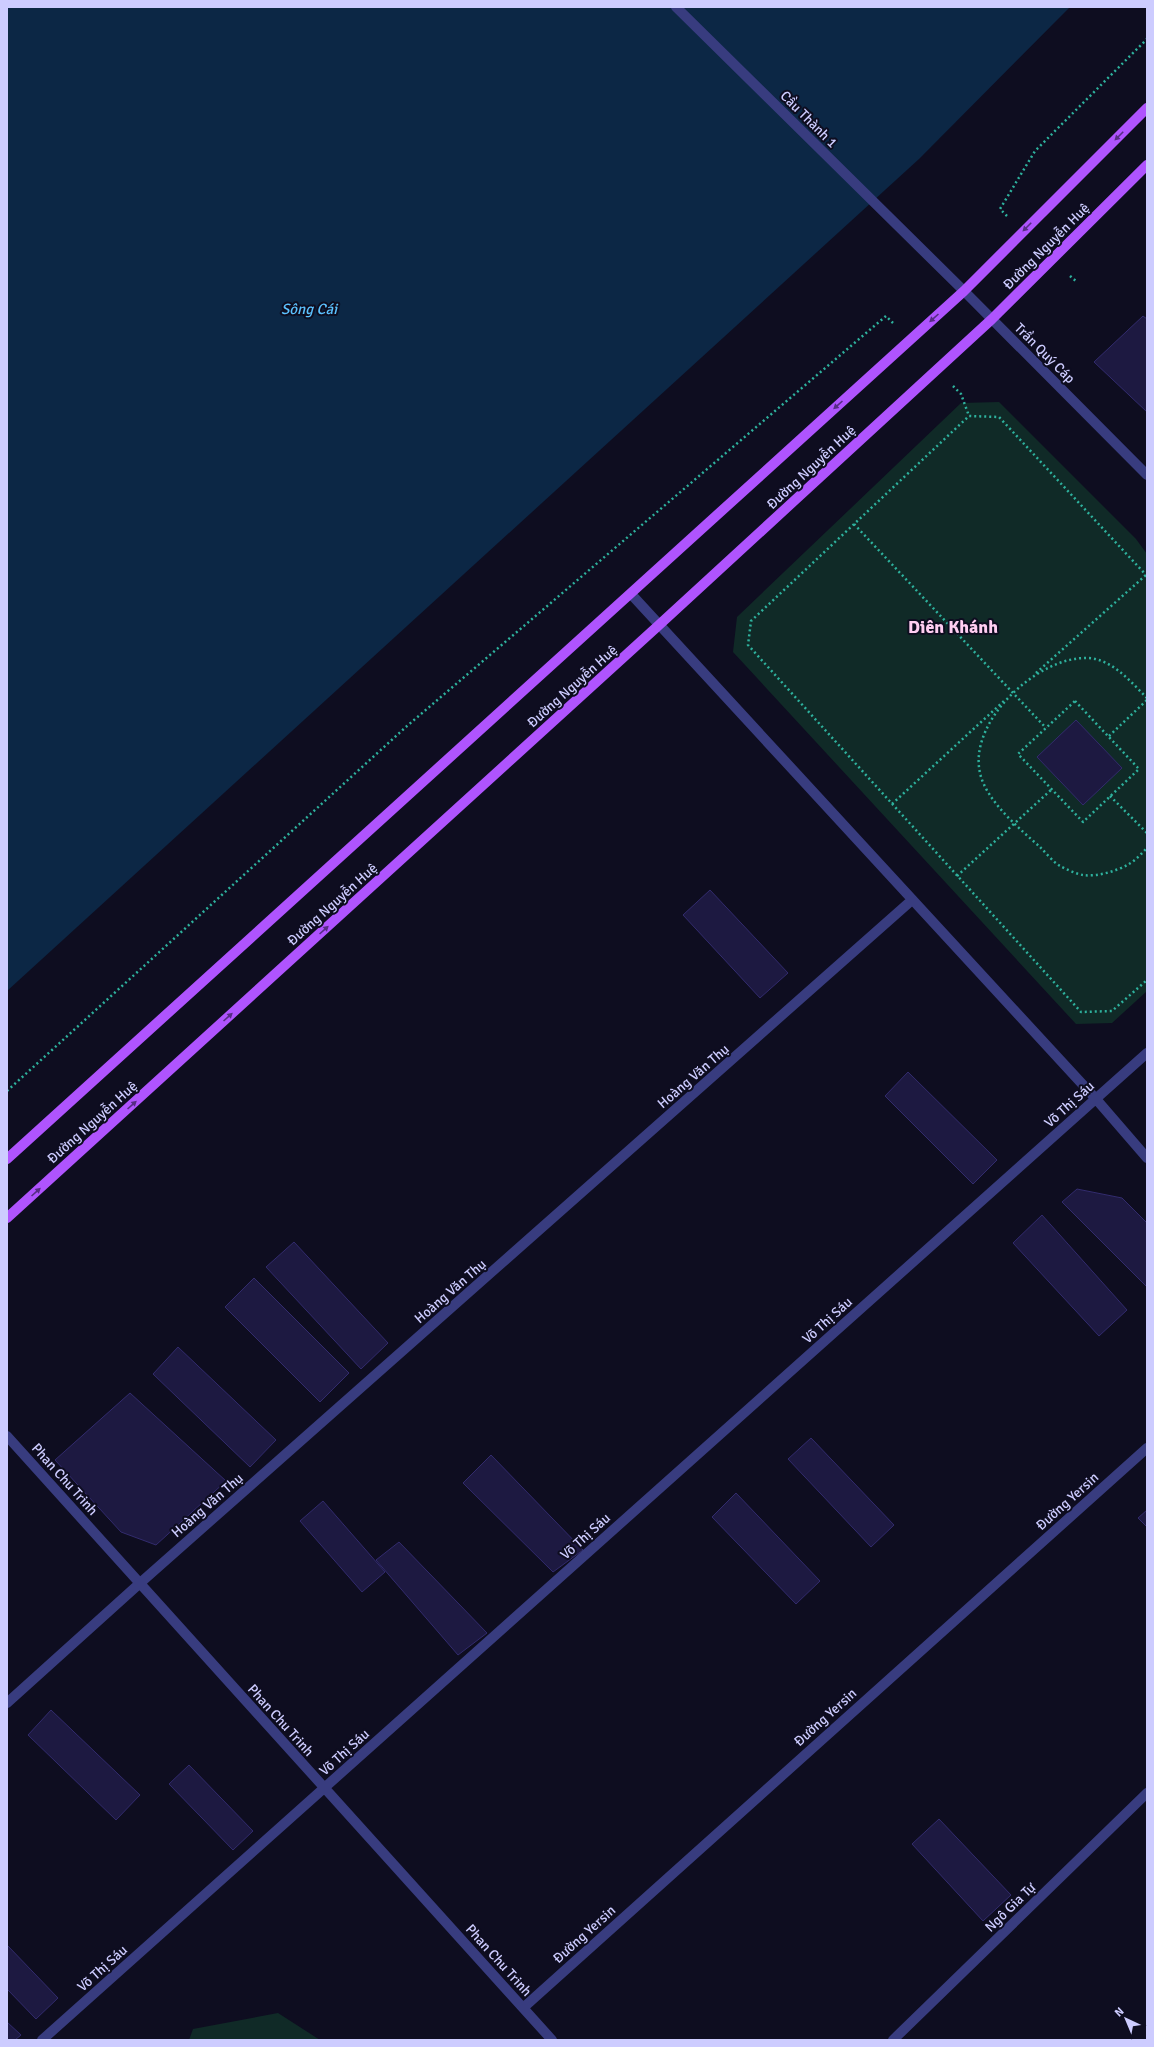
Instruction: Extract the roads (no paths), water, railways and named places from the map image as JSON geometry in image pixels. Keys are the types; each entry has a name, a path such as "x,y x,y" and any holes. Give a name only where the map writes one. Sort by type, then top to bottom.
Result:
{"main road":[{"name":"Đường Nguyễn Huệ","path":"7,1159 964,291 1147,108"},
{"name":"Đường Nguyễn Huệ","path":"7,1218 659,625 992,319 1147,165"}],"street":[{"name":"Cầu Thành 1","path":"676,7 922,250"},
{"name":"Trần Quý Cáp","path":"922,250 1147,475"},
{"path":"631,594 1096,1099 1147,1158"},
{"name":"Hoàng Văn Thụ","path":"7,1703 139,1584 912,900"},
{"name":"Võ Thị Sáu","path":"42,2040 1147,1053"},
{"name":"Phan Chu Trinh","path":"7,1436 552,2040"},
{"name":"Đường Yersin","path":"523,2008 1147,1448"},
{"name":"Ngô Gia Tự","path":"893,2040 1147,1793"}],"water":[{"name":"Sông Cái","path":"7,7 1070,7 919,159 7,991"}],"district":[{"name":"Diên Khánh","path":"953,627"}]}
